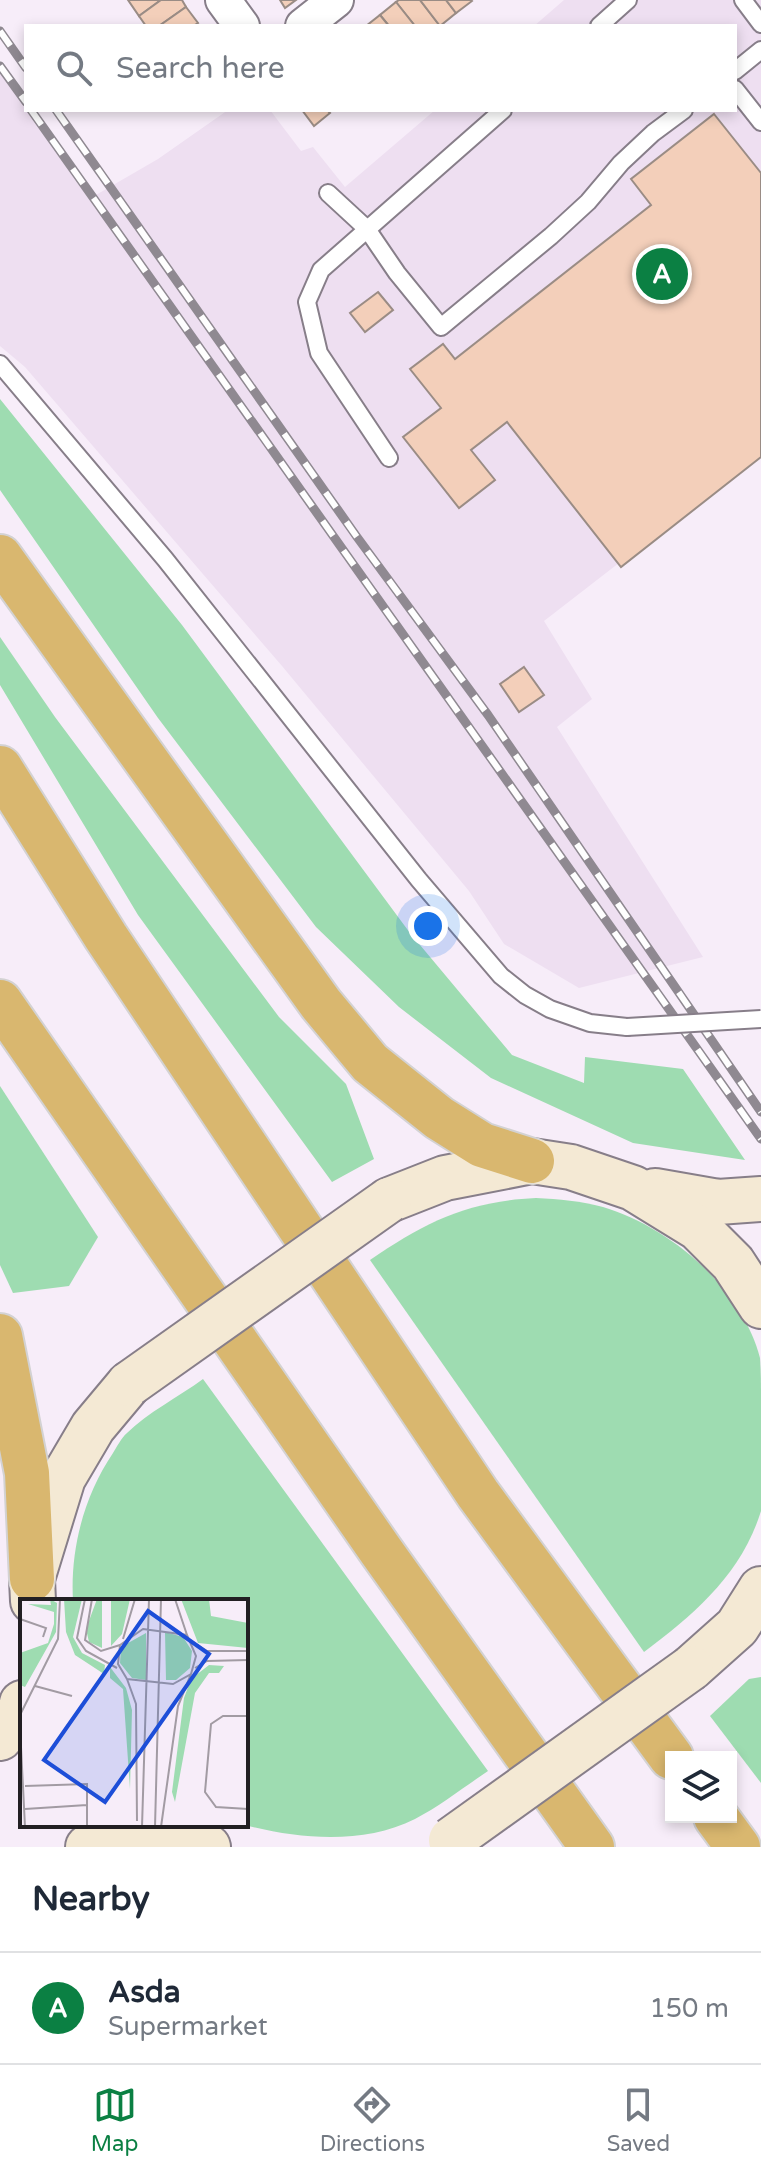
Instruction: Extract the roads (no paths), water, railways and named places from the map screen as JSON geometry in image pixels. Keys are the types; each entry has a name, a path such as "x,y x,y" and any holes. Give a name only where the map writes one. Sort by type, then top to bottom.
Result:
{"highway":[{"path":"0,557 321,1004 370,1063 439,1118 482,1145 532,1161"},
{"path":"0,768 106,937 469,1481 667,1751"},
{"path":"0,1002 381,1551 592,1847"},
{"path":"0,1336 27,1473 32,1590"},
{"path":"720,1823 738,1847"}],"street":[{"path":"223,0 241,24"},
{"path":"306,24 336,0"},
{"path":"32,1590 63,1478 93,1427 129,1384 389,1200 445,1178 532,1161 571,1167 633,1188 718,1202 761,1199"},
{"path":"633,1188 698,1228 733,1263 761,1306"},
{"path":"443,1844 691,1668 737,1627 761,1589"},
{"path":"0,1738 20,1712"},
{"path":"180,1827 208,1847"},
{"path":"88,1847 158,1847"}],"lane":[{"path":"601,24 628,0"},
{"path":"743,0 761,24"},
{"path":"737,69 761,50"},
{"path":"737,92 761,122"},
{"path":"389,458 319,353 307,302 321,270 501,112"},
{"path":"328,193 367,229 389,263 441,327 551,236 588,202 621,163 681,112"},
{"path":"0,364 165,559 419,880 501,976 550,1009 590,1023 627,1027 761,1019"}],"railway":[{"path":"0,31 24,65"},
{"path":"0,66 24,99"},
{"path":"32,112 761,1139"},
{"path":"57,112 357,537 488,715 761,1112"}],"place":[{"name":"Asda","path":"662,274"}]}
